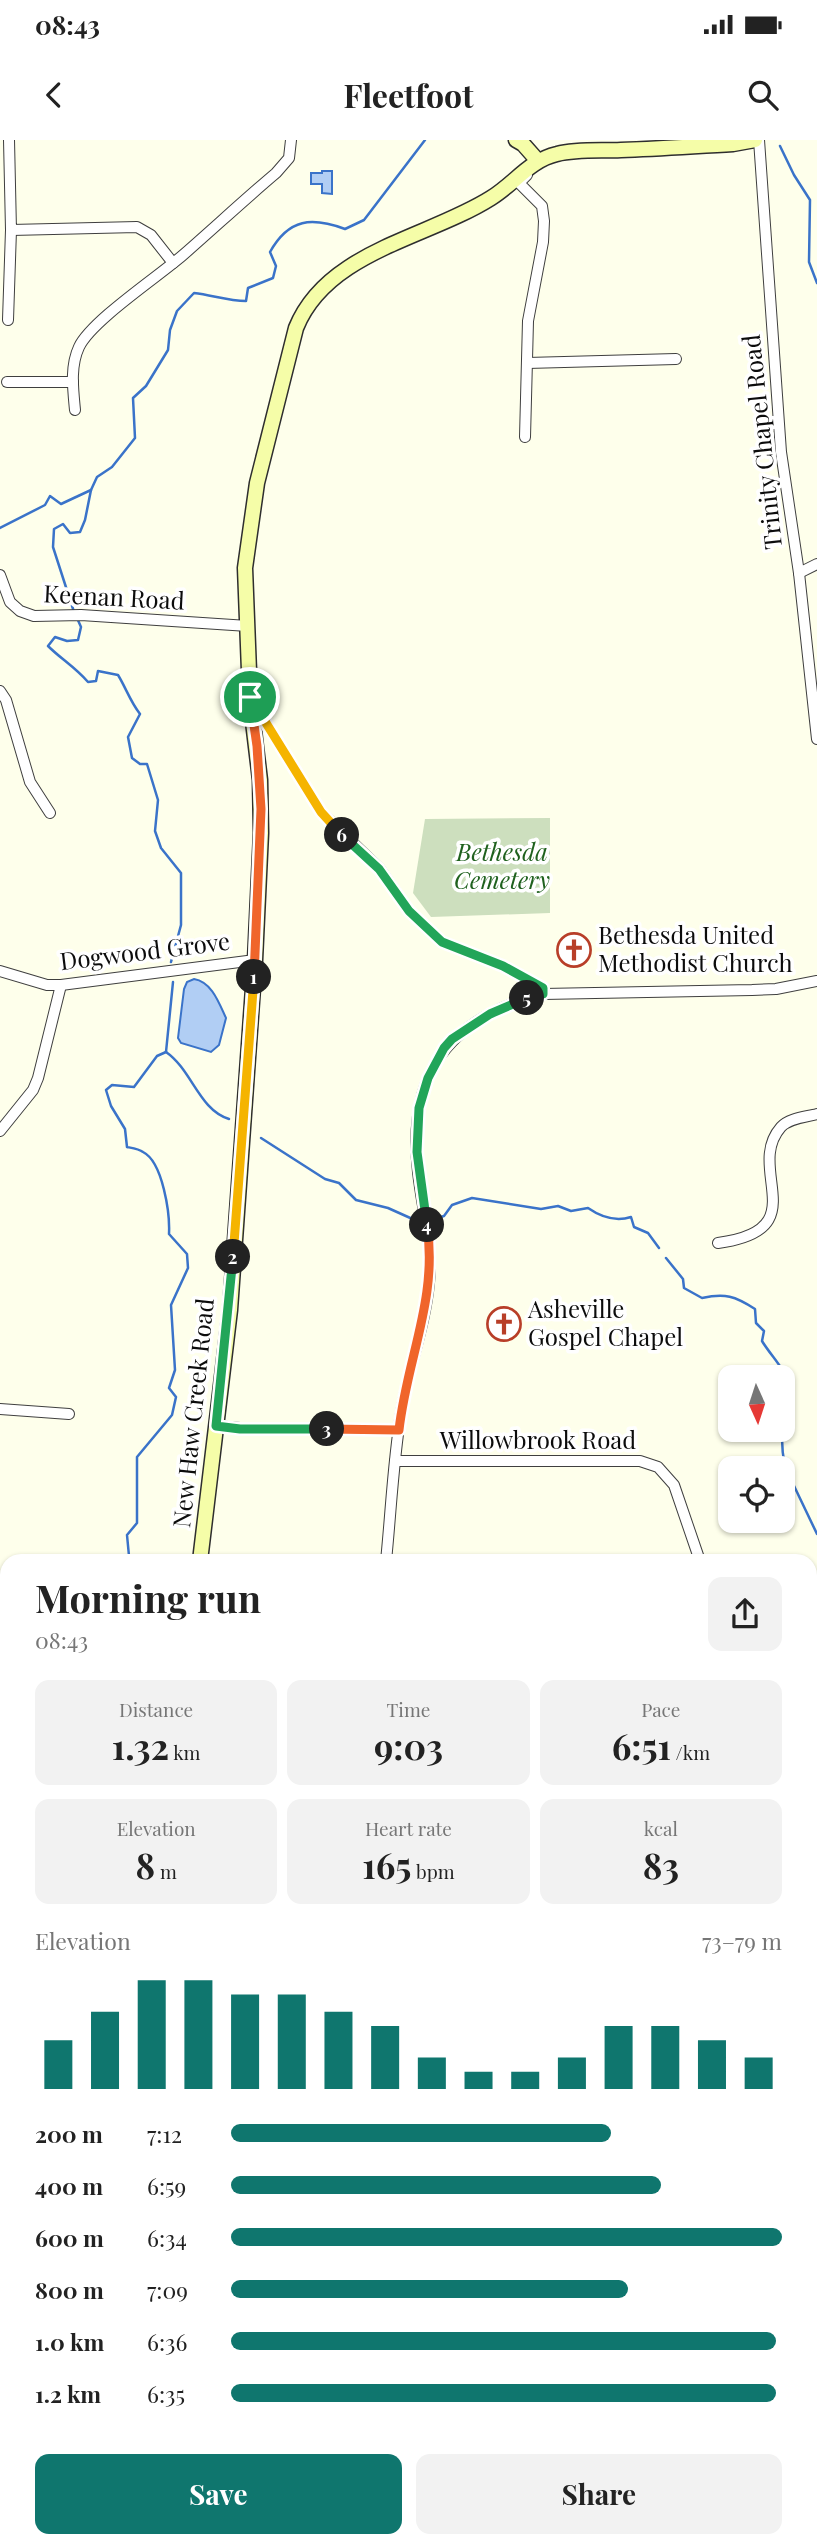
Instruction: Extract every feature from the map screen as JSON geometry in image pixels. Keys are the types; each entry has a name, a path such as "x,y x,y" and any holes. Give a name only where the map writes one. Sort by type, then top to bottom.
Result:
{"street":[{"path":"8,320 11,230 9,140"},
{"path":"75,410 73,382 75,357 80,343 104,319 276,173 289,158 291,140"},
{"path":"516,140 538,161 519,183 542,206 544,221 543,242 528,321 525,437"},
{"name":"New Haw Creek Road","path":"201,1554 230,1310 255,960 261,790 250,697 245,568 250,521 275,406 303,310 327,284 352,267 379,250 491,198 538,161 560,153 733,144 757,140"},
{"name":"Trinity Chapel Road","path":"757,140 781,452 799,573 817,738"},
{"path":"11,230 137,227 151,236 173,263"},
{"path":"527,363 676,359"},
{"path":"7,382 73,382"},
{"path":"799,573 817,564"},
{"name":"Keenan Road","path":"0,575 7,597 20,611 34,616 81,615 248,626"},
{"path":"0,691 6,700 30,782 50,813"},
{"path":"250,697 321,812 379,869 409,911 442,942 504,967 543,988 543,994"},
{"name":"Dogwood Grove","path":"0,971 47,985 61,985 255,960"},
{"path":"387,1554 399,1430 408,1378 426,1305 430,1273 429,1244 418,1168 419,1108 422,1092 444,1048 452,1039 490,1014 543,994 776,989 817,981"},
{"path":"0,1130 33,1090 61,985"},
{"path":"718,1242 744,1240 770,1225 776,1218 781,1210 781,1198 772,1163 776,1137 781,1126 817,1114"},
{"path":"0,1409 69,1415"},
{"path":"216,1426 240,1429 399,1430"},
{"name":"Willowbrook Road","path":"396,1461 585,1460 653,1464 666,1474 674,1485 698,1554"}],"green space":[{"name":"Bethesda Cemetery","path":"550,818 550,913 431,917 413,893 425,819"}],"water":[{"path":"332,171 332,194 322,193 322,184 311,184 311,173"},
{"path":"194,979 206,984 218,1000 226,1018 219,1045 211,1052 181,1043 178,1038 184,989 187,982"}],"waterway":[{"path":"74,612 53,547 54,529 63,524 70,533 80,532 97,477 112,467 135,438 133,398 146,386 168,350 170,330 177,311 194,293 246,301 248,288 273,278 276,266 270,252 285,232 293,227 312,222 345,229 364,220 425,140"},
{"path":"780,146 810,200 809,262 817,283"},
{"path":"0,528 45,505 50,496 61,504 91,490"},
{"path":"77,618 81,627 78,640 67,641 55,637 48,646 88,682 96,681 98,671 118,675 140,714 128,737 132,758 140,764 147,764 158,800 155,831 161,848 181,873 181,925 171,962"},
{"path":"166,1052 173,982"},
{"path":"166,1052 183,1069 210,1107 229,1119"},
{"path":"129,1554 127,1535 137,1523 137,1457 172,1415 176,1397 169,1388 175,1370 171,1305 188,1268 187,1254 169,1234 164,1189 156,1166 143,1152 127,1147 125,1129 111,1106 106,1090 112,1085 134,1087 157,1056 166,1052"},
{"path":"261,1138 325,1179 339,1183 356,1200 388,1208 417,1221"},
{"path":"434,1219 444,1216 452,1205 472,1198 541,1209 558,1206 571,1211 588,1208 608,1218 631,1217 634,1227 648,1233 659,1248"},
{"path":"666,1258 683,1279 684,1288 702,1298 736,1298 755,1309 756,1323 764,1331 762,1341 790,1384 790,1398 782,1428 785,1467 817,1534"}],"place":[{"name":"Bethesda United Methodist Church","path":"574,950"},
{"name":"Asheville Gospel Chapel","path":"504,1324"}],"route":[{"path":"250,697 321,812 379,869 409,911 442,942 503,966 543,988 543,994 508,1005 452,1039 444,1048 422,1092 417,1132 418,1168 429,1244 430,1273 426,1305 408,1378 399,1430 240,1429 216,1426 230,1310 255,960 261,833 260,780 250,697"}]}
